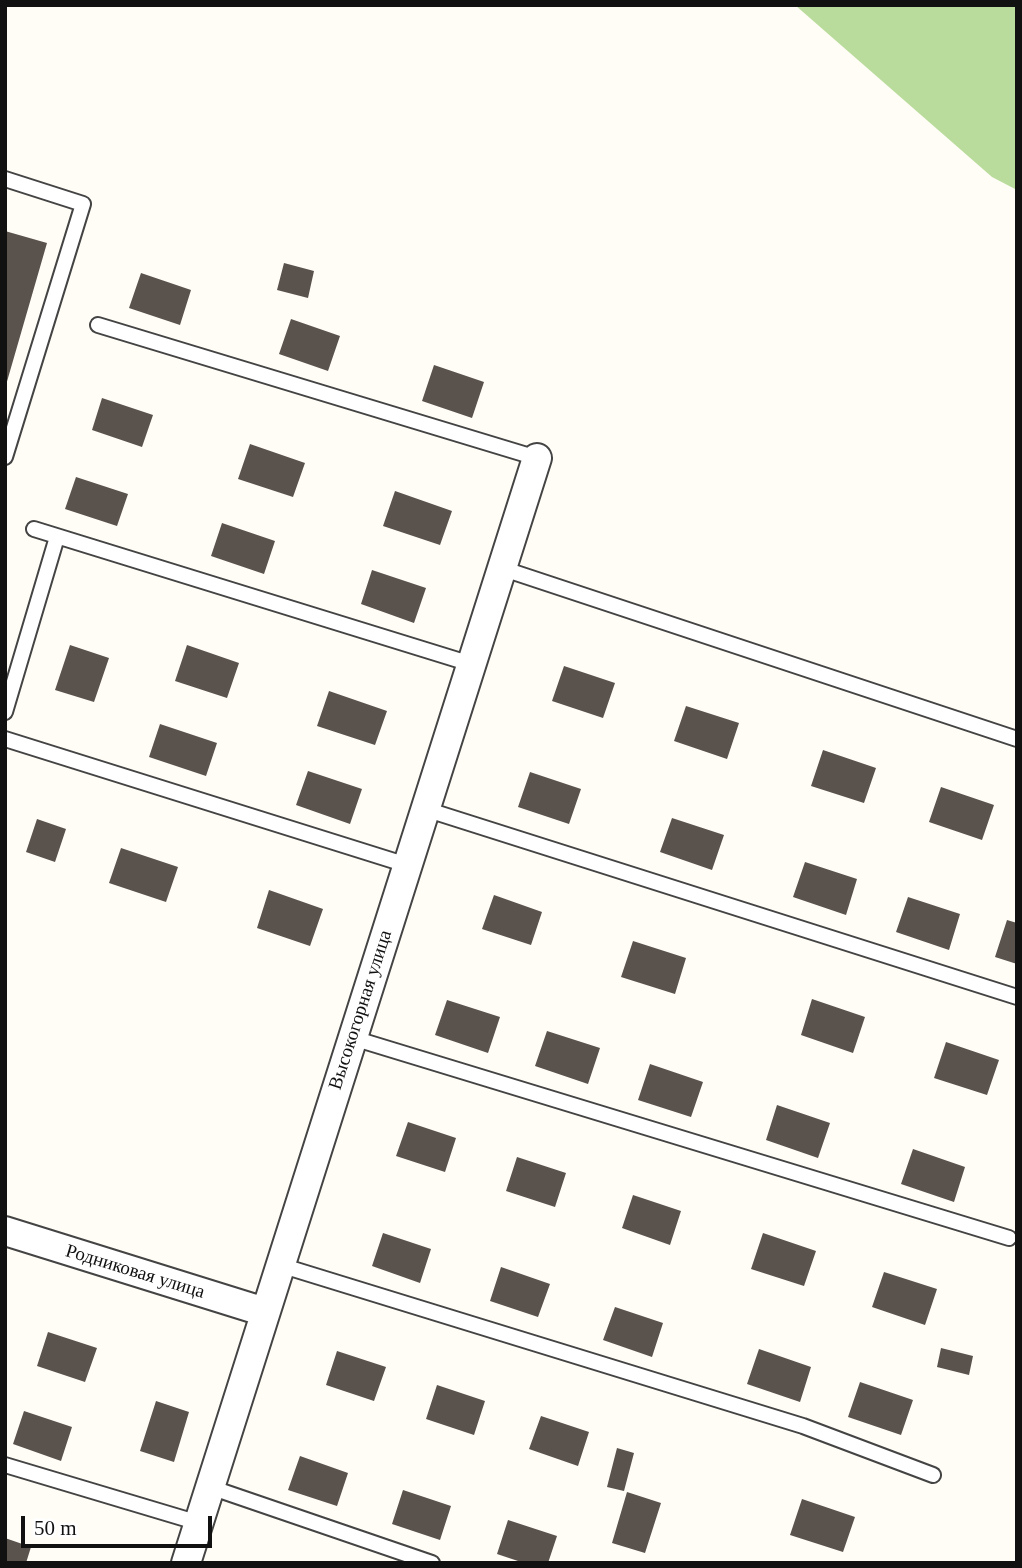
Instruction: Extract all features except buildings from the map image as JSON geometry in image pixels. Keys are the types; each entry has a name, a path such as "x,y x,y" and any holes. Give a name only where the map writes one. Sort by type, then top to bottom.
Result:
{"street":[{"name":"Высокогорная улица","path":"186,1563 537,458"},
{"name":"Родниковая улица","path":"5,1231 265,1312"}],"lane":[{"path":"5,178 83,204 5,457"},
{"path":"98,325 537,458"},
{"path":"34,530 471,664"},
{"path":"5,712 11,671 57,537"},
{"path":"501,568 1017,738"},
{"path":"5,739 407,865"},
{"path":"425,809 1017,997"},
{"path":"352,1038 1009,1238"},
{"path":"280,1265 803,1426 933,1475"},
{"path":"5,1465 199,1523"},
{"path":"210,1487 432,1563"}],"green space":[{"path":"795,5 1017,5 1017,190 992,177"}]}
